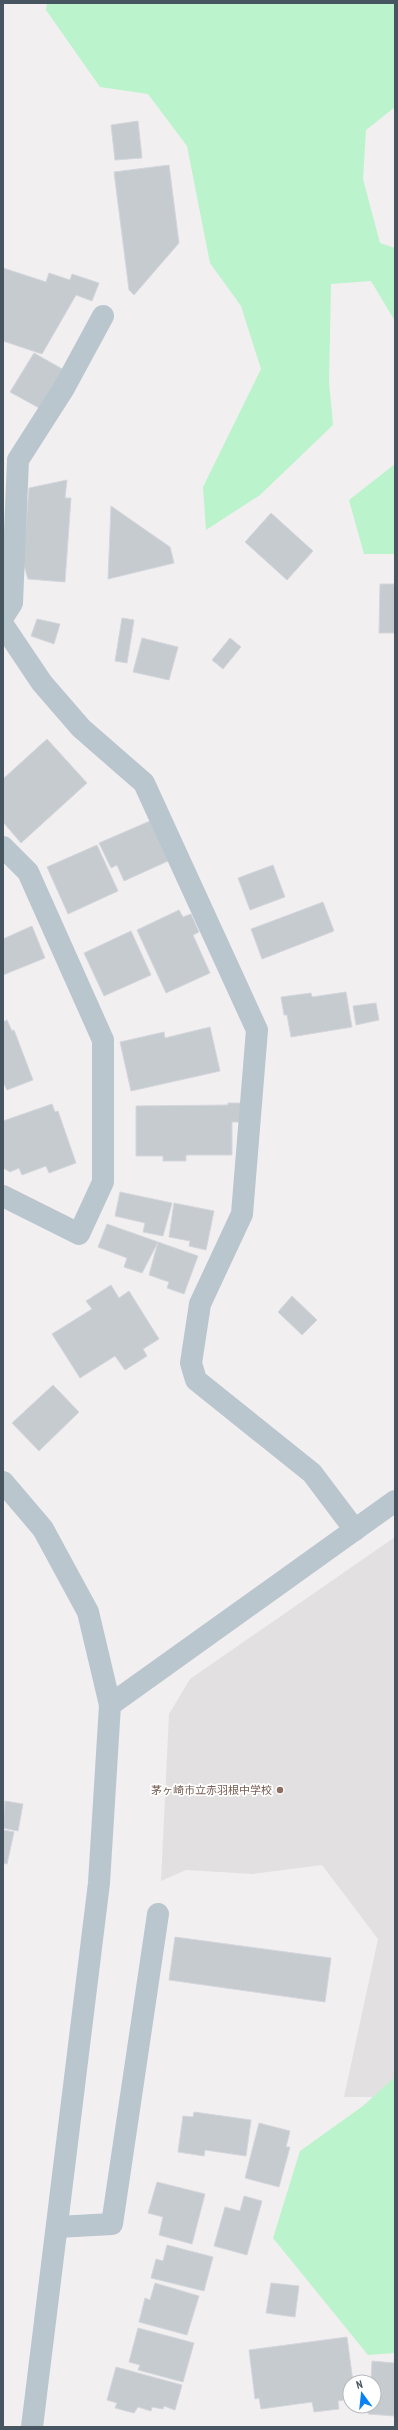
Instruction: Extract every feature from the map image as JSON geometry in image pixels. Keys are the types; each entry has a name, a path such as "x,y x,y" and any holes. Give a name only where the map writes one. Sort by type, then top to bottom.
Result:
{"street":[{"path":"3,617 12,603 18,460 64,388 103,316"},
{"path":"3,625 42,684 81,728 144,784 257,1030 242,1214 200,1304 190,1363 196,1380 312,1473 355,1530"},
{"path":"3,847 28,872 103,1040 103,1182 79,1234 3,1196"},
{"path":"3,1482 43,1529 88,1612 110,1705 99,1883 32,2427"},
{"path":"110,1705 395,1502"},
{"path":"57,2227 112,2224 158,1914"}],"shaded area":[{"name":"茅ヶ崎市立赤羽根中学校","path":"395,1537 395,2097 344,2097 378,1939 322,1865 253,1874 186,1870 161,1881 169,1714 190,1679"}],"green space":[{"path":"47,3 395,3 395,107 366,130 363,179 380,243 395,248 395,321 371,281 331,284 329,382 333,425 260,495 206,530 203,487 261,369 241,306 210,263 187,146 148,94 100,87 46,10"},
{"path":"395,464 395,554 364,554 349,500"},
{"path":"395,2077 395,2353 368,2355 273,2238 300,2151 363,2106"}],"building":[{"path":"138,121 142,158 115,160 111,125"},
{"path":"169,165 179,243 134,295 129,290 114,172"},
{"path":"3,268 46,282 49,273 70,280 72,274 99,283 92,301 76,295 42,354 3,341"},
{"path":"34,353 64,370 41,409 10,392"},
{"path":"67,480 65,498 71,498 65,582 28,579 23,562 29,488"},
{"path":"111,506 170,547 174,563 108,579"},
{"path":"271,513 313,551 287,580 245,542"},
{"path":"380,584 395,584 395,633 379,633"},
{"path":"122,618 134,620 127,663 115,661"},
{"path":"37,619 60,624 54,644 31,636"},
{"path":"142,638 178,647 169,680 133,672"},
{"path":"230,638 241,647 223,669 212,660"},
{"path":"47,739 87,783 21,843 3,822 3,779"},
{"path":"150,821 168,861 124,881 117,865 111,868 99,843"},
{"path":"97,845 118,891 68,914 47,867"},
{"path":"273,865 285,897 250,910 238,878"},
{"path":"323,902 334,931 262,959 251,929"},
{"path":"179,910 183,917 191,914 199,932 193,935 210,973 166,993 137,930"},
{"path":"32,926 45,958 3,975 3,939"},
{"path":"131,931 151,975 104,996 84,953"},
{"path":"346,992 352,1027 291,1037 287,1015 284,1015 281,997 311,993 312,997"},
{"path":"376,1003 379,1020 356,1025 353,1006"},
{"path":"7,1020 12,1031 14,1030 33,1080 7,1090 3,1082 3,1022"},
{"path":"210,1027 220,1071 131,1091 120,1042 164,1032 165,1038"},
{"path":"228,1103 241,1103 239,1122 232,1122 232,1155 186,1155 186,1161 163,1161 163,1156 136,1156 136,1106 228,1105"},
{"path":"52,1104 55,1112 58,1111 76,1163 49,1173 46,1166 22,1175 19,1168 10,1172 3,1168 3,1121"},
{"path":"120,1192 172,1203 163,1236 143,1232 145,1223 115,1216"},
{"path":"174,1203 214,1211 206,1250 189,1246 190,1241 169,1237"},
{"path":"107,1224 158,1242 142,1273 124,1267 127,1258 98,1247"},
{"path":"158,1242 198,1256 184,1294 167,1288 169,1282 149,1275"},
{"path":"111,1285 119,1298 129,1291 159,1339 143,1349 147,1356 125,1370 115,1356 80,1378 52,1334 92,1309 86,1301"},
{"path":"292,1296 317,1320 302,1335 278,1312"},
{"path":"53,1385 79,1412 39,1451 12,1423"},
{"path":"5,1801 23,1804 18,1831 3,1828"},
{"path":"3,1830 14,1832 7,1864 3,1863"},
{"path":"175,1937 331,1958 325,2002 169,1980"},
{"path":"194,2112 251,2120 246,2156 205,2150 204,2156 178,2152 183,2116 193,2117"},
{"path":"259,2123 290,2131 286,2147 290,2147 279,2187 245,2178"},
{"path":"157,2182 205,2194 192,2244 159,2235 163,2217 148,2213"},
{"path":"244,2196 262,2201 247,2255 214,2246 225,2207 240,2211"},
{"path":"167,2245 213,2257 204,2291 151,2278 156,2259 163,2261"},
{"path":"155,2283 199,2296 187,2335 139,2322 145,2298 150,2300"},
{"path":"271,2283 299,2286 295,2317 266,2313"},
{"path":"138,2328 194,2343 183,2382 138,2370 140,2365 129,2362"},
{"path":"347,2337 352,2374 342,2374 342,2400 338,2401 339,2409 314,2412 312,2402 261,2409 259,2398 255,2399 249,2350"},
{"path":"395,2351 395,2416 368,2414 382,2414 382,2374 371,2374 372,2361 394,2363"},
{"path":"116,2367 182,2385 175,2410 164,2406 163,2409 152,2407 151,2411 138,2407 134,2413 115,2408 117,2403 107,2400"}],"place":[{"name":"茅ヶ崎市立赤羽根中学校","path":"280,1790"}]}
